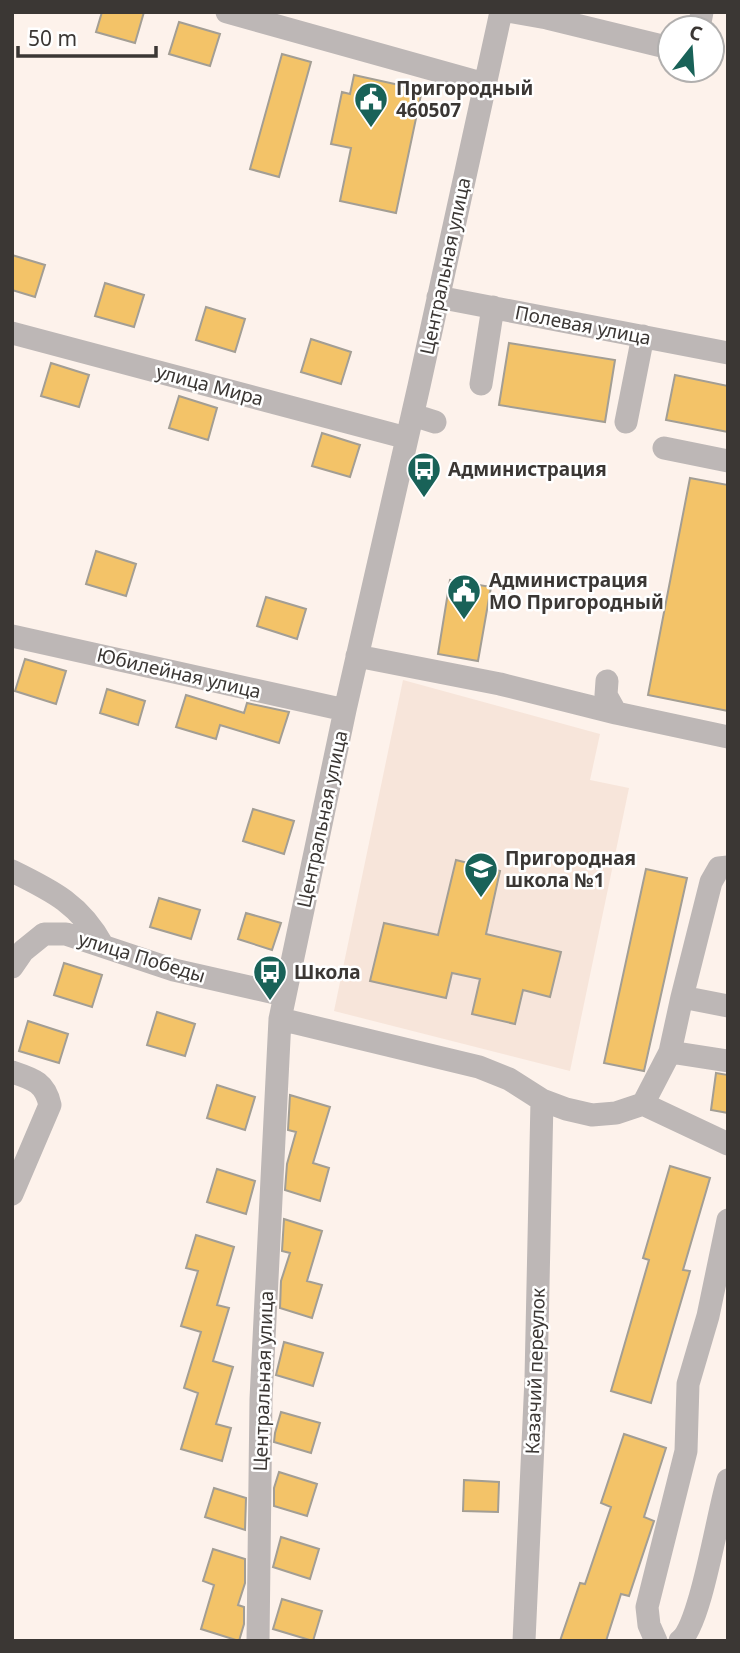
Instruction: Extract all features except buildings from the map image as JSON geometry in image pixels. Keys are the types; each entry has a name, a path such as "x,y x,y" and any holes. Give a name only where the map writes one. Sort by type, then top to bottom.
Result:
{"street":[{"path":"227,12 485,84"},
{"name":"Центральная улица","path":"258,1641 261,1399 280,1018 345,710 501,12"},
{"path":"513,12 548,15 656,44"},
{"name":"Полевая улица","path":"438,297 728,353"},
{"path":"481,384 494,307"},
{"name":"улица Мира","path":"12,333 407,438"},
{"path":"626,422 643,336"},
{"path":"413,415 435,422"},
{"path":"664,448 728,461"},
{"name":"Юбилейная улица","path":"12,636 345,710"},
{"path":"358,656 500,684 728,737"},
{"path":"607,681 606,695 616,713"},
{"path":"643,1104 670,1052 711,883 719,868 728,867"},
{"path":"12,871 73,905 91,925 103,946"},
{"name":"улица Победы","path":"12,967 23,951 44,934 66,934 174,970 284,995"},
{"path":"682,997 728,1006"},
{"path":"280,1018 479,1067 566,1110 592,1115 616,1113 643,1104 728,1144"},
{"path":"670,1052 728,1061"},
{"path":"12,1072 31,1078 47,1090 50,1104 12,1194"},
{"name":"Казачий переулок","path":"524,1641 536,1378 542,1100"},
{"path":"656,1641 649,1625 647,1607 687,1451 688,1384 708,1316 728,1220"},
{"path":"680,1641 686,1636 698,1601 728,1480"}],"shaded area":[{"name":"Пригородная школа №1","path":"403,680 600,734 590,780 629,788 570,1071 334,1011"}],"place":[{"name":"Пригородный 460507","path":"371,129"},
{"name":"Администрация","path":"424,499"},
{"name":"Администрация МО Пригородный","path":"464,621"},
{"name":"Пригородная школа №1","path":"481,899"},
{"name":"Школа","path":"270,1002"}]}
